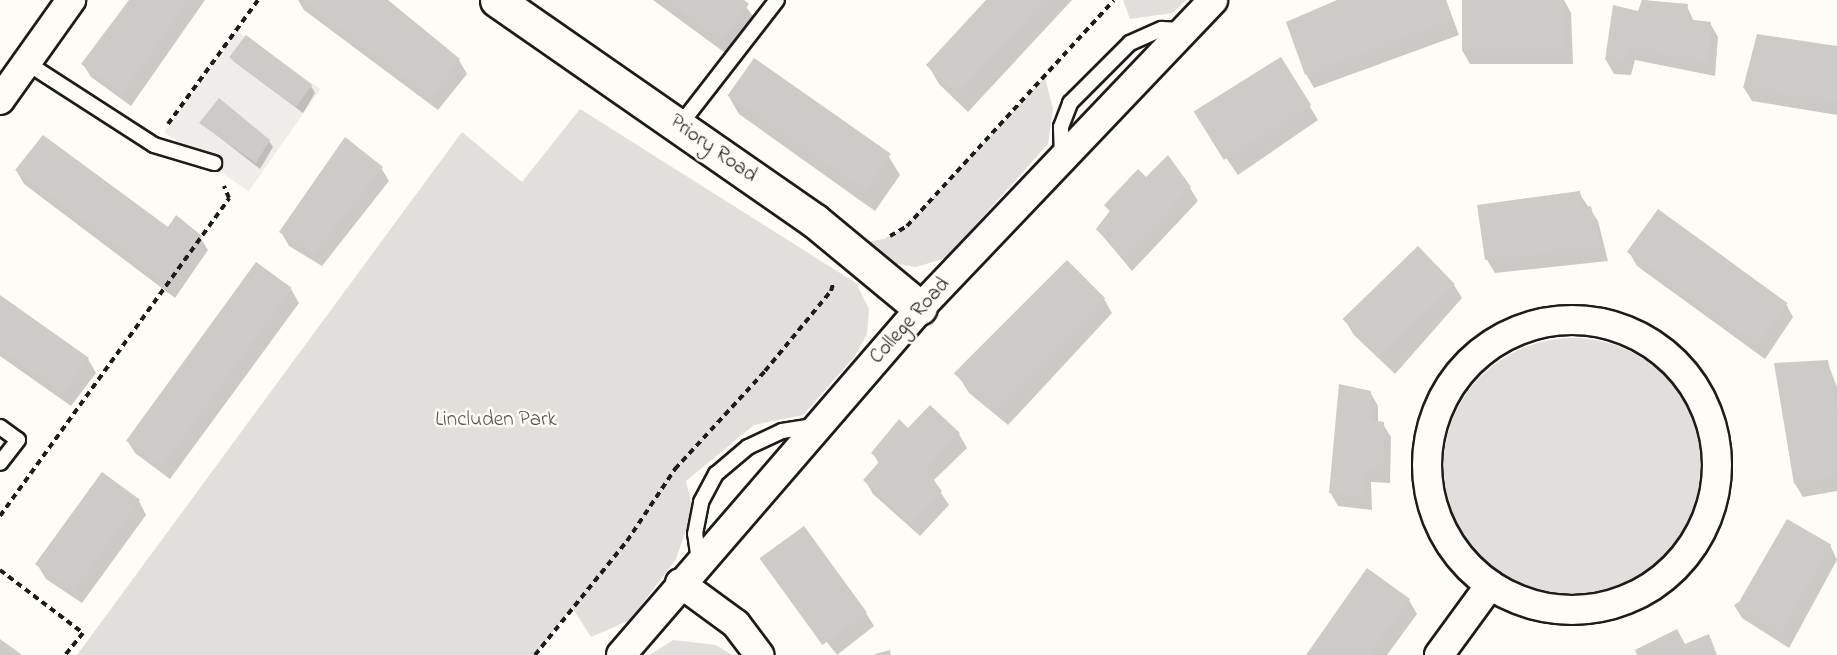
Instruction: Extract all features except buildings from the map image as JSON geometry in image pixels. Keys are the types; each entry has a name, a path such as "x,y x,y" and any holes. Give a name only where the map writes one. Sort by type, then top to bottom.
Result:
{"street":[{"path":"0,100 71,0"},
{"name":"Priory Road","path":"497,0 680,125 845,246 920,308"},
{"name":"College Road","path":"621,655 680,583 920,308 1213,0"},
{"path":"1543,322 1598,322 1650,342 1680,367 1696,388 1715,438 1715,490 1697,539 1681,561 1648,589 1616,604 1590,609 1538,606 1490,585 1450,545 1429,492 1429,435 1451,383 1491,343 1543,322"},
{"path":"680,583 736,624 759,655"},
{"path":"1439,655 1490,585"}],"lane":[{"path":"680,125 777,0"},
{"path":"27,63 154,145 214,163"},
{"path":"699,561 695,534 699,513 716,474 748,447 773,435 816,426"},
{"path":"0,427 18,440 0,463"}],"path":[{"path":"154,145 258,0"},
{"path":"535,655 627,541 675,469 831,291 845,246 884,239 907,226 1114,0"},
{"path":"0,516 229,198 214,163"},
{"path":"0,570 83,633 65,655"}],"shaded area":[{"path":"236,30 320,89 249,191 164,132"}],"green space":[{"path":"1123,0 1186,0 1173,13 1130,19"},
{"path":"1045,77 1053,109 1048,144 946,258 916,267 892,263 866,242 884,239 905,227"},
{"name":"Lincluden Park","path":"580,109 856,283 869,309 867,334 855,356 803,415 754,425 686,481 693,510 676,559 630,620 591,637 572,607 535,655 77,655 462,132 522,182"},
{"path":"1573,338 1598,341 1623,348 1645,360 1665,376 1681,396 1693,418 1700,443 1703,468 1700,493 1693,518 1681,540 1665,560 1645,576 1623,588 1598,595 1573,598 1548,595 1523,588 1501,576 1481,560 1465,540 1453,518 1446,493 1443,468 1446,443 1453,418 1465,396 1481,376 1501,360 1523,348 1548,341"},
{"path":"673,640 716,645 732,655 650,655"}]}
